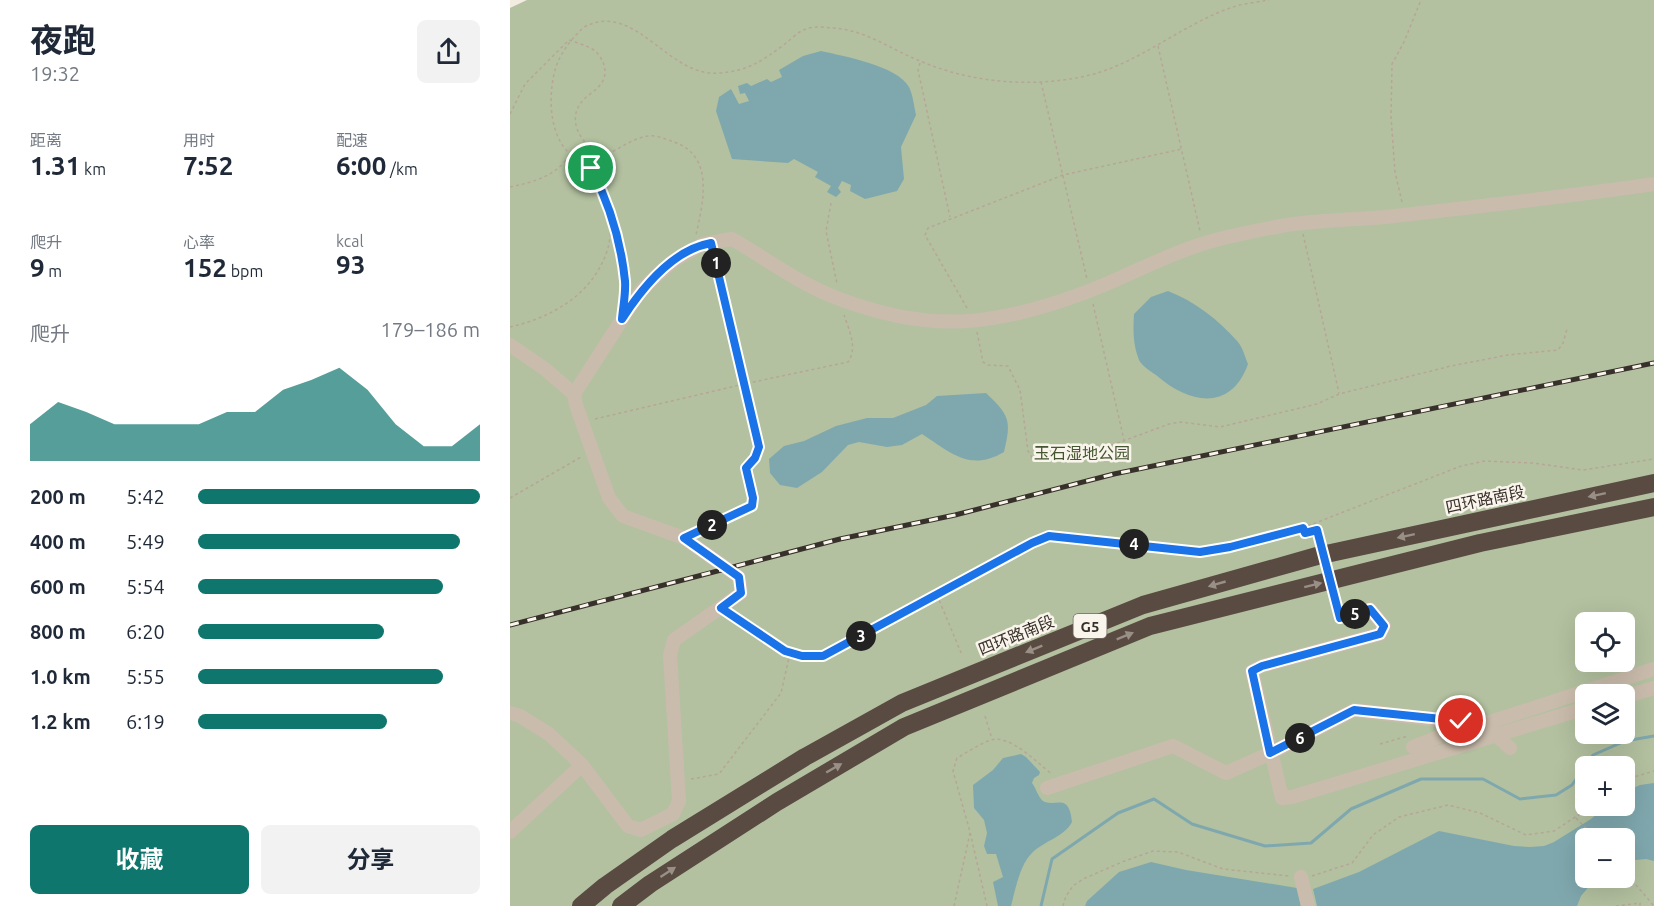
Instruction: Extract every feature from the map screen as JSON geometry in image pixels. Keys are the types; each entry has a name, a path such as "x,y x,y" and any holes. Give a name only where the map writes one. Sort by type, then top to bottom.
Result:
{"highway":[{"name":"四环路南段","path":"581,906 604,886 672,839 806,757 902,703 1143,605 1317,556 1654,483"},
{"name":"G5","path":"621,906 650,884 777,802 904,728 1150,626 1480,543 1654,507"}],"lane":[{"path":"574,394 641,290 673,261 703,244 732,239 793,277 840,299 880,313 924,321 975,321 1014,316 1090,290 1203,244 1283,226 1557,198 1654,184"},
{"path":"510,345 545,369 574,394 609,498 623,516 684,538 739,577 741,593 674,640 670,655 679,801 672,814 641,830 628,826 582,765 549,734 520,716 510,713"},
{"path":"1361,612 1370,609 1384,626 1380,634 1262,666 1252,671 1282,798 1292,797 1575,711"},
{"path":"1413,747 1460,729 1481,725 1654,669"},
{"path":"1635,694 1654,688"},
{"path":"1047,788 1173,746 1226,773 1354,710 1481,725 1510,748"},
{"path":"510,832 582,765"},
{"path":"1301,877 1308,906"}],"path":[{"path":"669,49 689,65 711,74 734,72 757,65 807,28 836,27 869,36 920,61 980,79 1012,82 1041,81 1088,76 1127,61 1209,17 1235,6 1269,0"},
{"path":"1404,215 1395,172 1391,117 1392,63 1404,42 1421,0"},
{"path":"510,114 525,84 569,40 598,18"},
{"path":"569,40 556,68 550,99 559,142 570,154 591,168 606,196 625,283 622,319"},
{"path":"569,40 594,50 603,61 606,74 601,84 579,105 576,119 578,132 585,143 596,153 606,155 648,136 672,141 691,152 700,167 704,184 704,200 693,250"},
{"path":"1158,45 1203,244"},
{"path":"920,61 918,70 950,218"},
{"path":"1041,81 1125,441"},
{"path":"1182,149 1063,175 928,228 925,235 975,321 983,362 988,365 1008,366 1020,390 1028,451 1033,459 1048,459 1107,447 1169,424 1181,422 1220,427 1317,404 1339,394 1474,362 1508,355 1558,350 1563,343 1567,329"},
{"path":"510,187 533,183 552,174 565,163 570,154"},
{"path":"582,422 848,362 853,355 853,345 840,299 826,231 831,203"},
{"path":"510,327 530,322 581,295 599,269 608,248 612,220"},
{"path":"1301,224 1339,394"},
{"path":"684,538 752,506 753,498 746,468 755,458 759,447 711,243"},
{"path":"510,498 593,450"},
{"path":"721,608 790,652 802,656 823,656 1049,536 1200,552 1230,547 1303,528 1461,466 1485,461 1533,463 1583,471 1654,459"},
{"path":"1303,528 1305,533 1317,530 1340,618 1361,612"},
{"path":"937,595 962,655"},
{"path":"678,781 719,774 781,693 790,652"},
{"path":"985,716 992,740"},
{"path":"987,906 953,771 957,758 992,740 1002,739 1012,743 1063,782"},
{"path":"1635,777 1654,771"},
{"path":"1064,906 1066,896 1073,886 1083,879 1153,851 1178,852 1223,869 1301,877 1352,863 1373,835 1399,817 1448,805 1480,813 1526,835 1554,831 1579,816"},
{"path":"1576,818 1586,828"},
{"path":"954,906 970,832"},
{"path":"1635,883 1654,906"},
{"path":"1616,906 1640,903 1640,906"}],"green space":[{"name":"玉石湿地公园","path":"527,0 1654,0 1654,906 510,906 510,8"}],"water":[{"path":"821,51 882,68 894,73 909,87 916,115 901,147 904,179 897,191 865,199 850,191 851,185 842,181 838,188 841,192 836,197 827,192 831,186 815,177 818,172 794,159 788,163 732,159 716,111 719,97 731,89 739,104 749,101 745,93 740,94 738,86 747,83 751,86 767,79 771,82 782,77 779,70 803,56"},
{"path":"1168,291 1206,312 1240,344 1248,364 1241,379 1231,390 1220,396 1195,397 1169,385 1140,362 1135,343 1134,314 1151,297"},
{"path":"986,393 1000,407 1008,425 1004,452 992,458 971,460 961,458 922,434 902,445 887,447 859,442 848,445 822,472 797,488 780,485 770,473 769,459 784,446 804,441 836,426 867,418 893,418 926,405 937,396"},
{"path":"1021,754 1040,772 1032,783 1041,799 1048,803 1065,804 1072,822 1064,831 1037,849 1028,858 1018,878 1011,906 998,906 993,882 1003,877 996,854 987,854 984,846 987,833 984,820 974,808 973,785 993,770 1003,758"},
{"path":"1654,783 1654,861 1635,860 1635,828 1577,828 1595,816 1635,816 1635,787"},
{"path":"1575,829 1575,888 1588,888 1577,906 1317,906 1313,889 1359,872 1439,831 1514,846 1544,846"},
{"path":"1151,862 1297,888 1301,906 1085,906 1087,901 1119,872"}],"waterway":[{"path":"1041,906 1052,859 1118,813 1154,799 1192,824 1265,846 1311,843 1351,809 1421,779 1483,779 1520,799 1556,795 1572,785 1593,755 1625,741 1654,736"}],"railway":[{"path":"510,625 840,539 955,515 1114,474 1654,363"}],"route":[{"path":"591,168 606,196 617,240 625,283 622,319 641,290 673,261 703,244 711,243 759,447 755,458 746,468 753,498 752,506 684,538 739,577 741,593 721,608 785,651 802,656 823,656 1049,536 1200,552 1230,547 1303,528 1305,533 1317,530 1340,618 1370,609 1384,626 1380,634 1262,666 1252,671 1270,753 1354,710 1461,721"}]}
